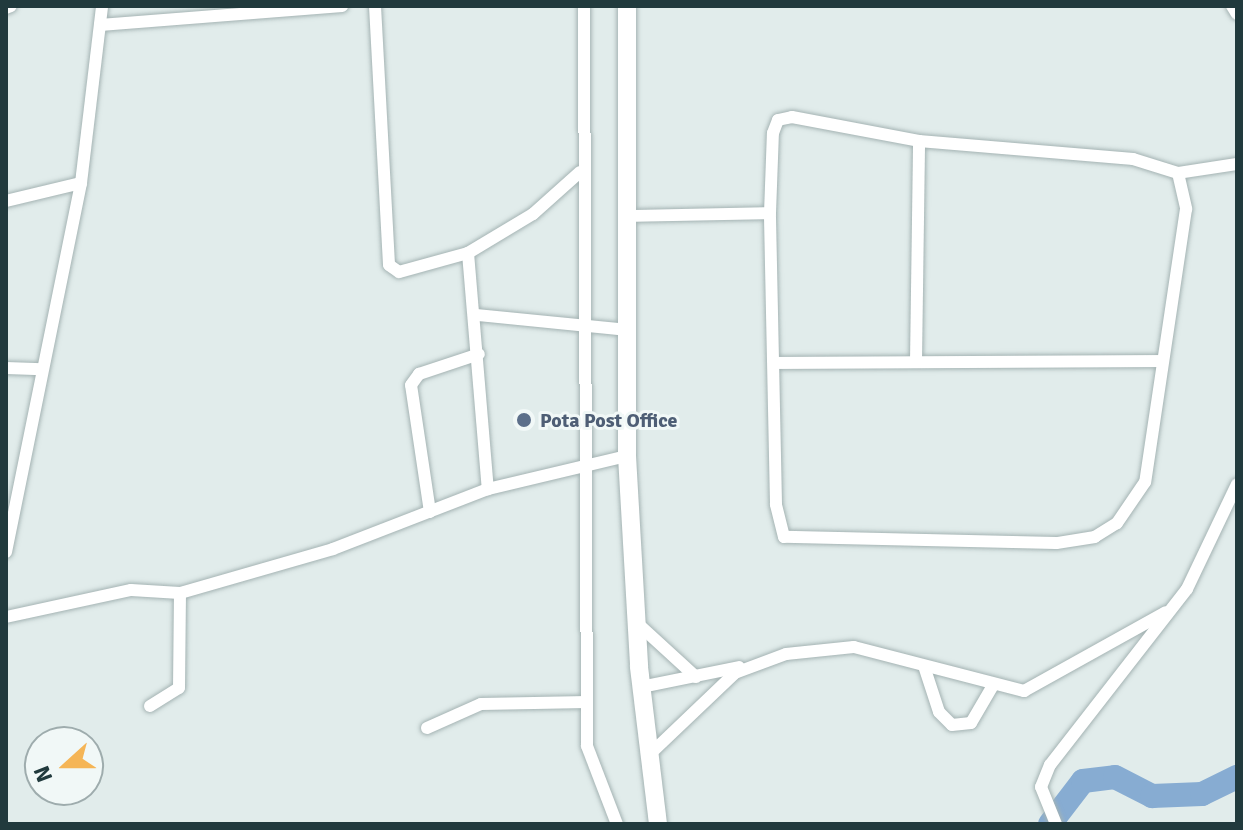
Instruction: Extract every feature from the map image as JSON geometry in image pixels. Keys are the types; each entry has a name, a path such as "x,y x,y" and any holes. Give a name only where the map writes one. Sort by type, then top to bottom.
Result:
{"street":[{"path":"6,552 81,183 102,6"},
{"path":"100,25 342,6"},
{"path":"375,6 389,265 399,272 468,253 533,214 580,172"},
{"path":"584,6 580,172 589,465 587,702 591,771 617,824"},
{"path":"627,6 627,456 641,687 658,824"},
{"path":"1232,6 1237,14"},
{"path":"1178,173 1186,209 1136,501 1095,537 1056,543 784,537 776,504 770,213 778,120 919,141 1133,159 1178,173 1237,164"},
{"path":"916,362 919,141"},
{"path":"6,201 81,183"},
{"path":"628,216 770,213"},
{"path":"468,253 477,315 488,489"},
{"path":"477,315 627,330"},
{"path":"430,512 411,385 419,374 479,354"},
{"path":"775,363 1161,361"},
{"path":"6,368 42,369"},
{"path":"6,617 131,590 180,593 333,549 488,489 627,456"},
{"path":"1056,824 1041,787 1050,765 1166,612 1187,589 1237,484"},
{"path":"150,706 179,688 180,593"},
{"path":"641,687 834,647 924,666 992,687 1033,690 1166,612"},
{"path":"636,622 696,677"},
{"path":"649,755 746,665"},
{"path":"924,666 939,712 952,725 971,723 992,687"},
{"path":"427,728 481,704 587,702"}],"waterway":[{"path":"1050,824 1083,781 1115,777 1152,796 1202,794 1237,777"}],"place":[{"name":"Pota Post Office","path":"524,420"}]}
